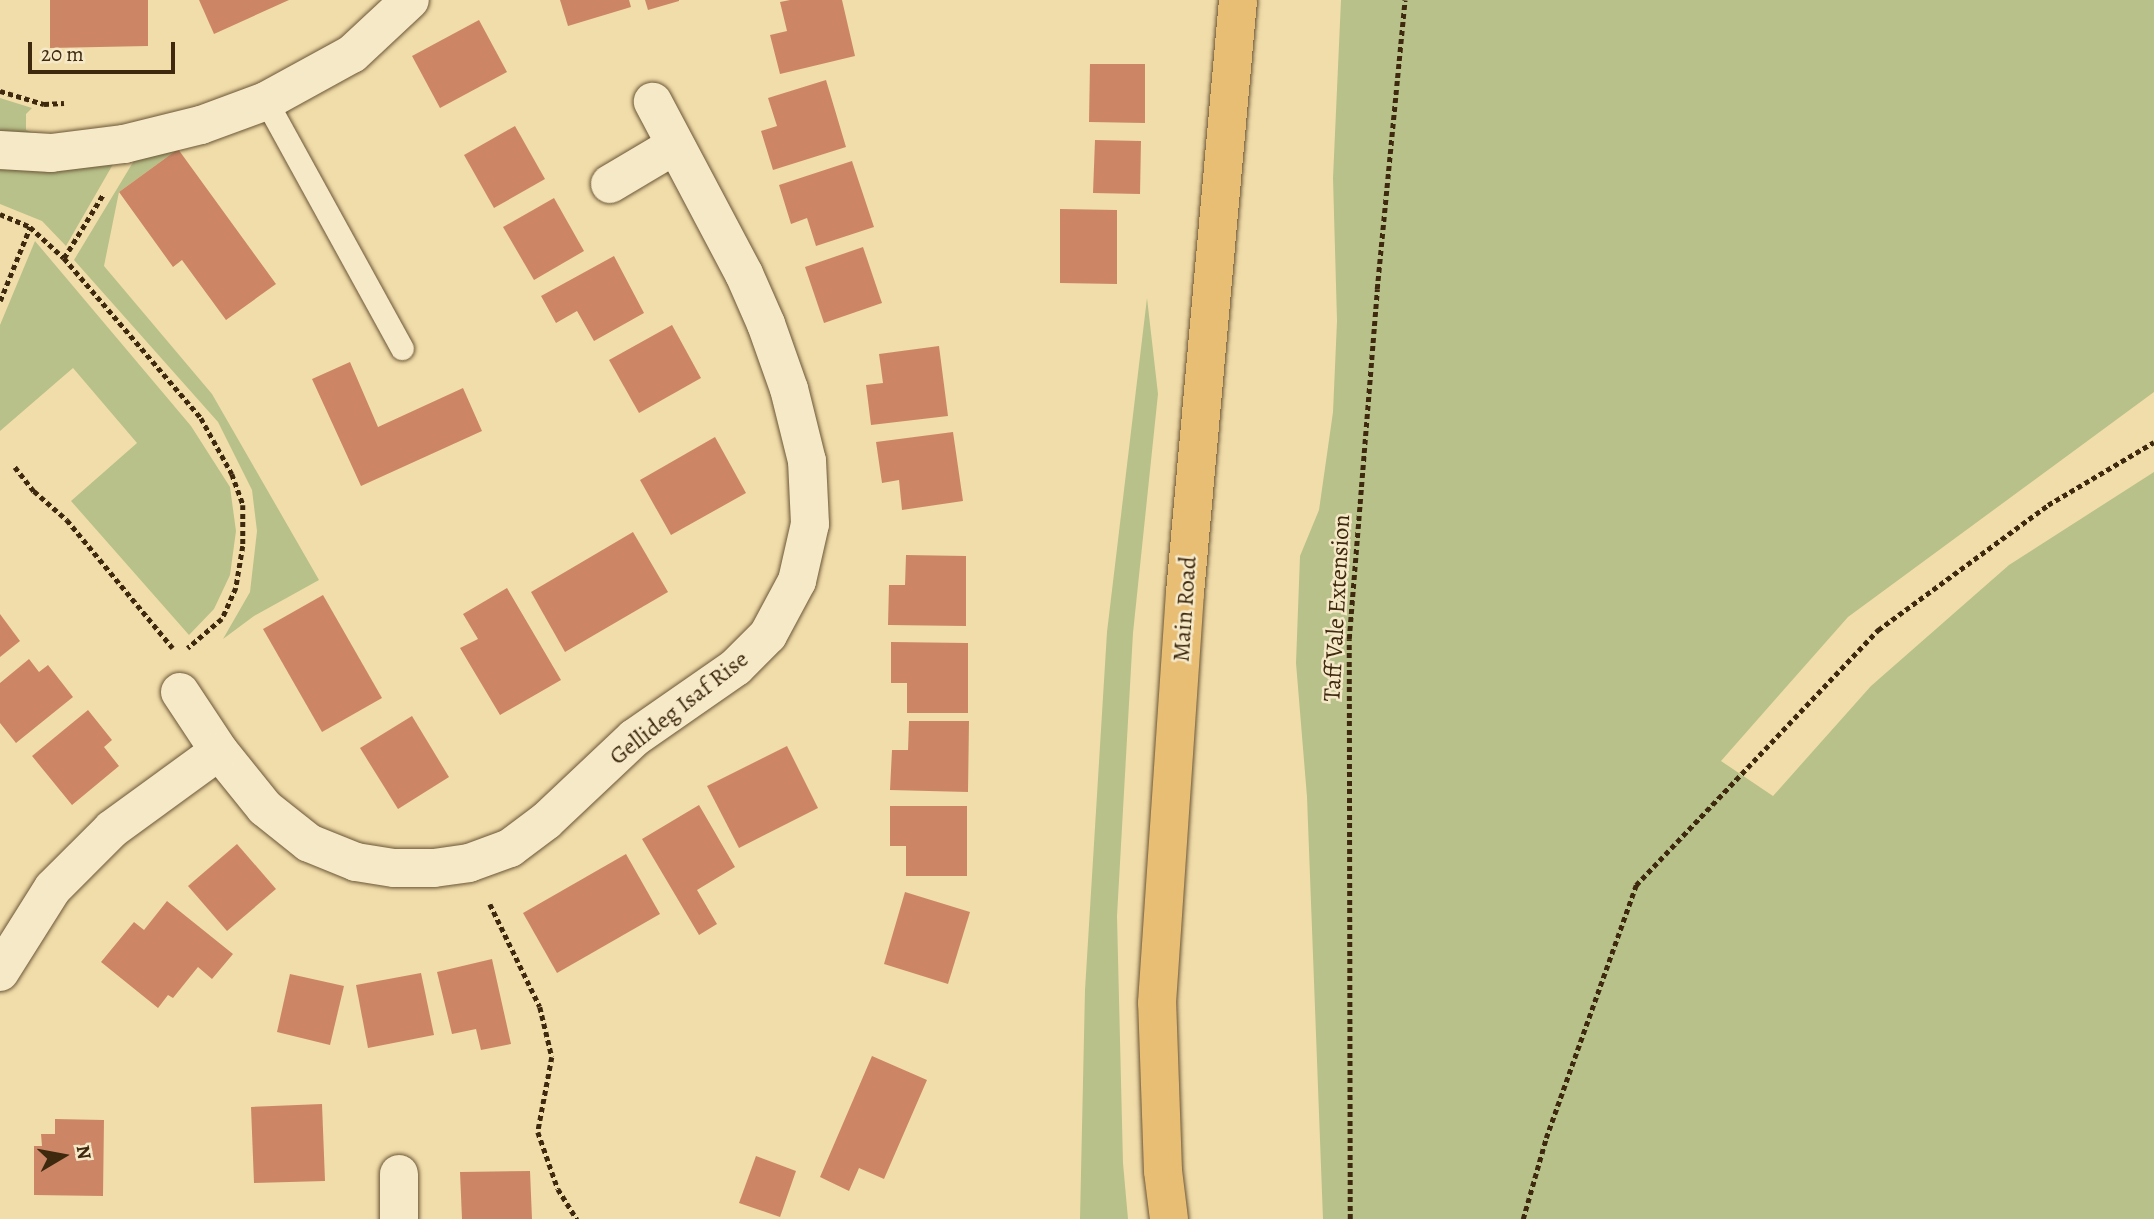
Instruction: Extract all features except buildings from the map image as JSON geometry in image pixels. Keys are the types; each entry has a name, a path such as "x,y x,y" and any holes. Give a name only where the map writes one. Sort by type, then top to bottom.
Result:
{"main road":[{"name":"Main Road","path":"1169,1219 1163,1171 1157,1003 1185,593 1238,0"}],"street":[{"path":"0,150 51,153 124,144 201,125 266,101 352,54 410,0"},
{"name":"Gellideg Isaf Rise","path":"180,692 219,751 265,808 309,843 356,862 394,868 434,868 468,863 510,848 546,821 634,738 736,667 768,635 797,581 810,524 807,461 789,389 744,274 653,102"},
{"path":"610,184 674,146"},
{"path":"0,972 53,888 112,829 219,751"},
{"path":"398,1219 399,1174"}],"lane":[{"path":"266,101 402,348"}],"path":[{"name":"Taff Vale Extension","path":"1350,1219 1349,639 1405,0"},
{"path":"0,91 44,104 70,102"},
{"path":"64,258 126,158 124,144"},
{"path":"0,214 30,227 64,258 201,418 232,474 243,505 243,547 236,588 222,619 179,656 67,520 34,491 15,467"},
{"path":"0,301 30,227"},
{"path":"1523,1219 1546,1138 1636,885 1878,630 2048,505 2154,442"},
{"path":"468,863 540,1007 552,1058 538,1132 558,1189 577,1219"}],"green space":[{"path":"1341,0 2154,0 2154,392 1848,617 1721,761 1773,796 1871,686 2009,565 2154,472 2154,1219 1323,1219 1307,797 1296,663 1300,556 1319,510 1333,412 1337,321 1333,178"},
{"path":"0,98 32,108 26,114 26,130 52,141 0,137"},
{"path":"178,149 119,192 104,266 212,394 319,580 254,616 223,639 250,592 257,531 252,490 218,422 74,260 138,154"},
{"path":"116,159 66,246 42,221 0,204 0,164"},
{"path":"35,241 191,426 230,487 236,531 230,575 214,609 189,635 71,501 137,443 73,368 0,431 0,325"},
{"path":"1147,298 1158,394 1133,633 1117,916 1123,1163 1128,1219 1080,1219 1085,990 1107,632"}]}
